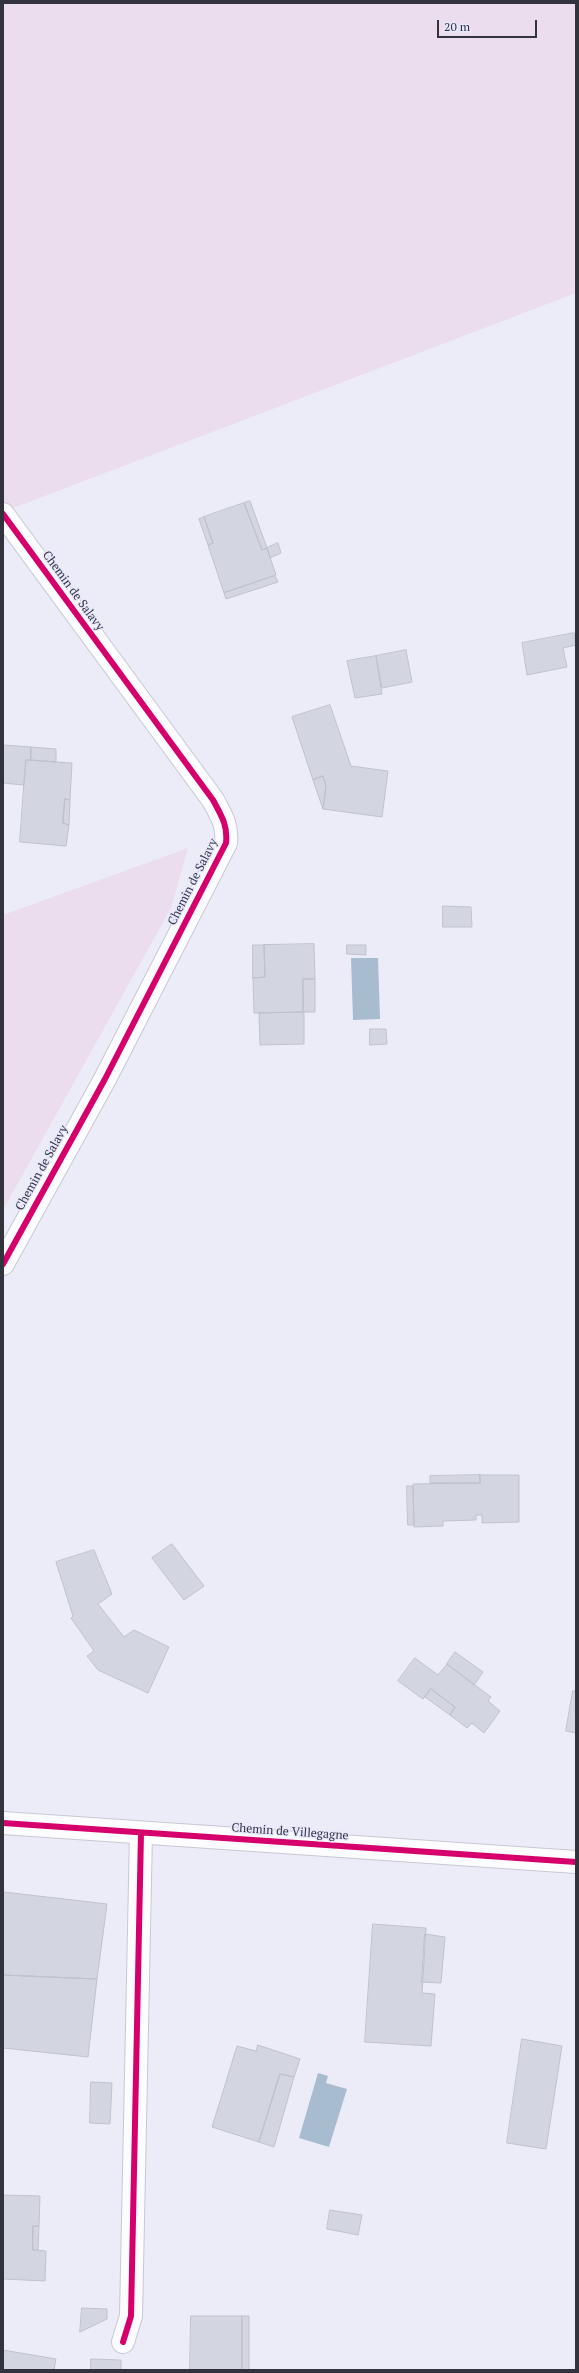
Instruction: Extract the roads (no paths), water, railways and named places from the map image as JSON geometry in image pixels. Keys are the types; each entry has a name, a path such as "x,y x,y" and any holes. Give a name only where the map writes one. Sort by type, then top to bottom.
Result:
{"street":[{"name":"Chemin de Salavy","path":"3,514 213,800 225,821 227,832 226,843 105,1079 3,1264"},
{"name":"Chemin de Villegagne","path":"3,1823 576,1862"},
{"path":"123,2342 131,2316 141,1833"}],"water":[{"path":"351,958 378,958 380,1019 353,1020"},
{"path":"318,2073 328,2076 326,2083 347,2089 329,2147 299,2138"}]}
